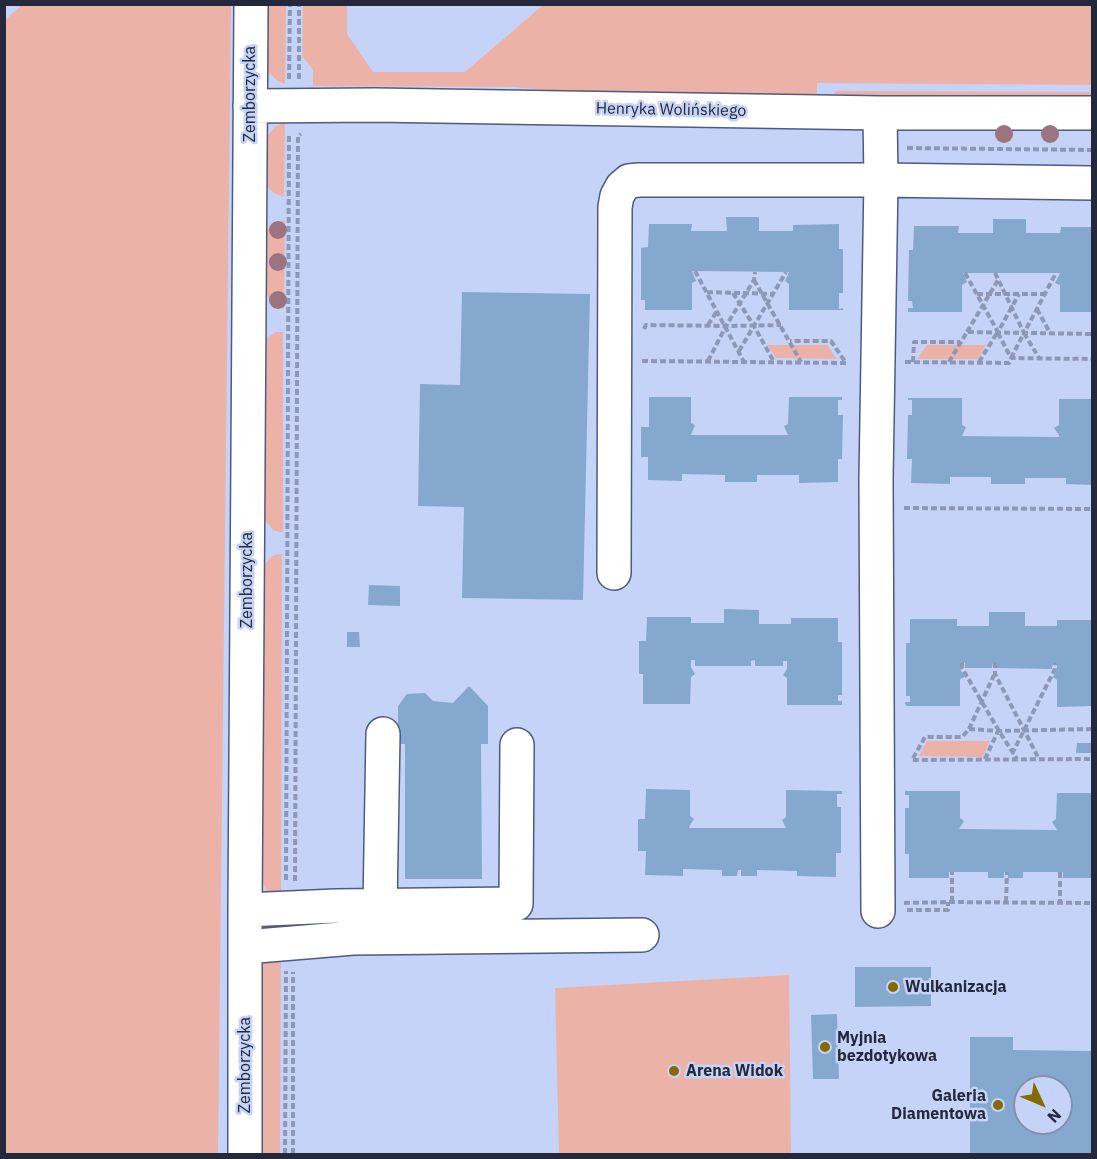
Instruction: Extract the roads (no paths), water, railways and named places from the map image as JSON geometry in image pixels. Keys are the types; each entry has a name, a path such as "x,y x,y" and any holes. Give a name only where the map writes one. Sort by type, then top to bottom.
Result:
{"street":[{"name":"Zemborzycka","path":"244,1155 251,4"},
{"name":"Henryka Wolińskiego","path":"250,106 1092,113"},
{"path":"880,112 876,478 894,908"},
{"path":"614,573 615,207 617,196 629,181 881,180 1092,183"},
{"path":"380,906 383,734"},
{"path":"244,910 516,904 517,745"},
{"path":"245,947 353,938 642,935"}],"place":[{"name":"Wulkanizacja","path":"893,987"},
{"name":"Myjnia bezdotykowa","path":"825,1047"},
{"name":"Arena Widok","path":"674,1071"},
{"name":"Galeria Diamentowa","path":"998,1105"}]}
